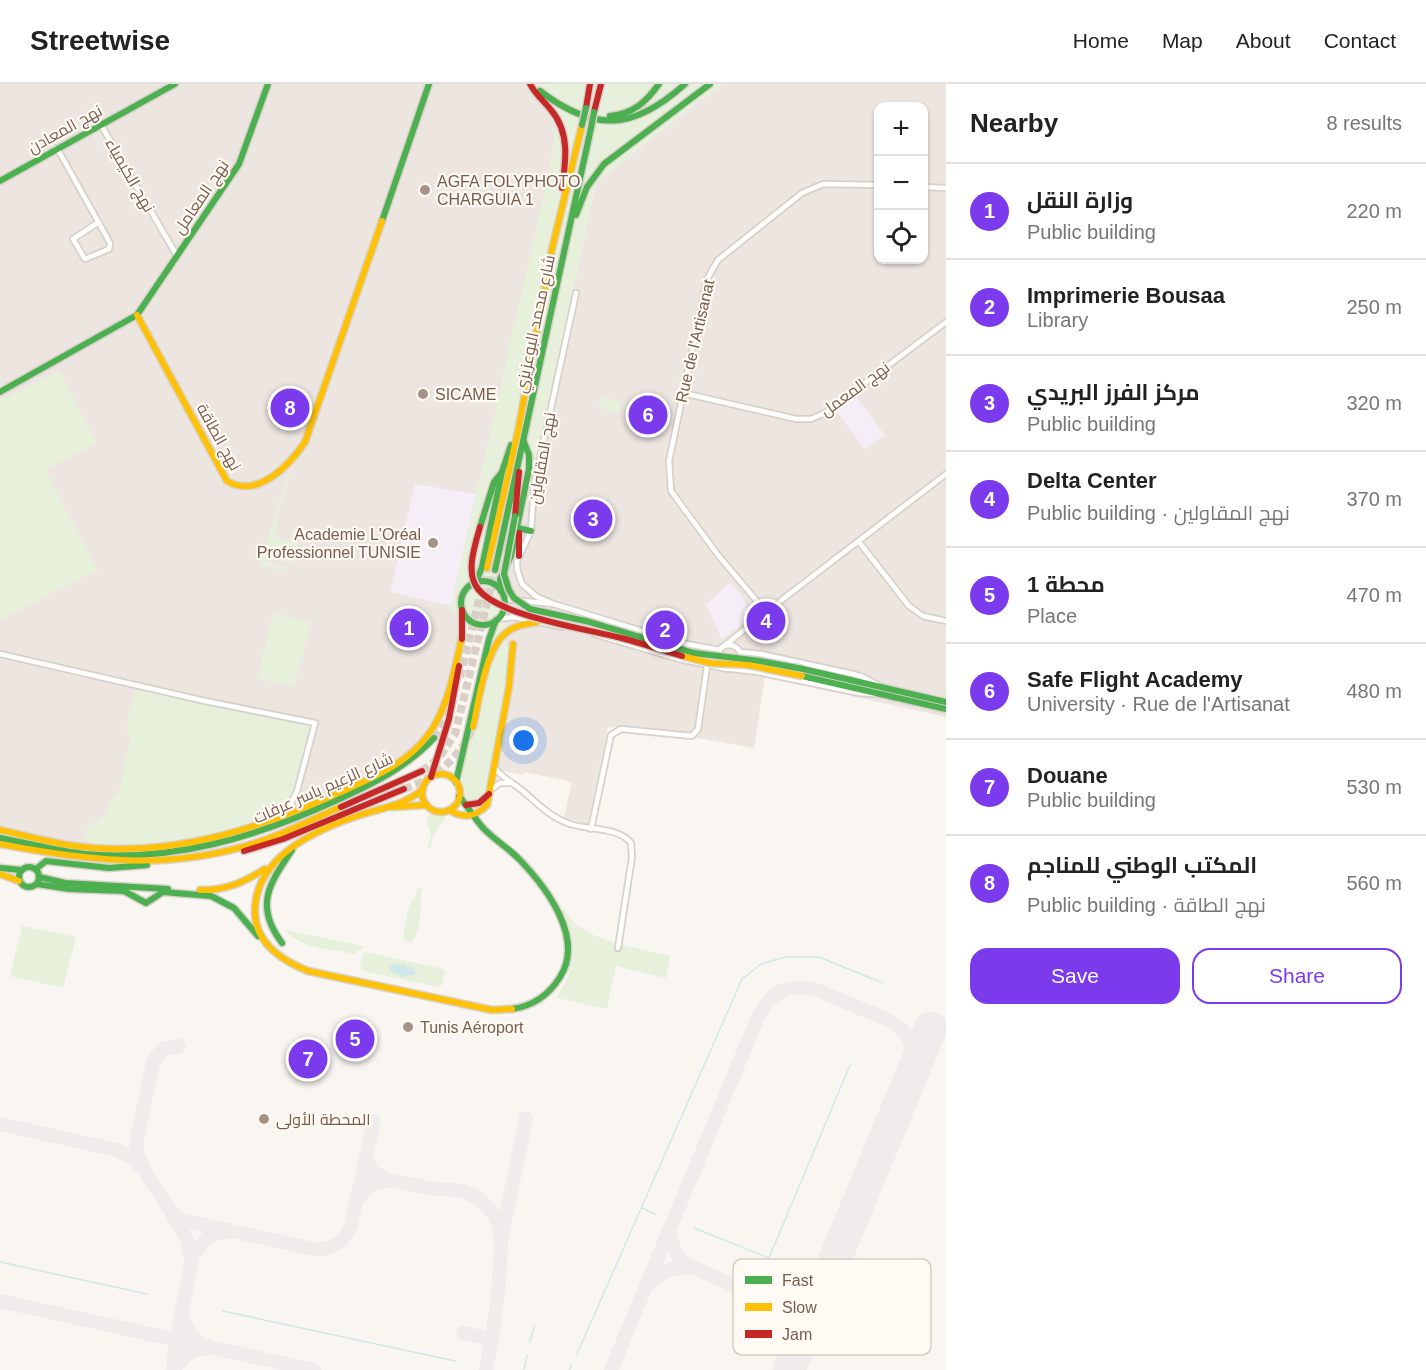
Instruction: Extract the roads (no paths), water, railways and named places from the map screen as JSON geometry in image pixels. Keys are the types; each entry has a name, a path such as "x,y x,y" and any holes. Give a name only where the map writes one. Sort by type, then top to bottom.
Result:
{"main road":[{"name":"نهج المعادن","path":"0,181 175,84"},
{"name":"نهج المعامل","path":"137,315 239,164 268,84"},
{"name":"نهج الطاقة","path":"137,315 227,481 238,488 253,487 291,461 305,442 429,84"},
{"path":"531,84 556,105 574,115 608,121 635,118 647,113 665,103 685,84"},
{"path":"531,84 554,113 565,143 566,157 552,249"},
{"path":"541,84 560,102 581,112 597,116 616,116 638,109 659,84"},
{"name":"شارع محمد البوعزيزي","path":"590,84 552,249 491,569 519,466 601,84"},
{"path":"562,259 580,204 596,174 617,154 710,84"},
{"path":"0,392 137,315"},
{"name":"شارع محمد البوعزيزي","path":"476,582 482,567 502,472 518,430"},
{"path":"0,874 19,881 27,888 37,884 124,891 146,903 163,892 211,896 234,908 286,961 308,970 504,1011 522,1008 544,996 557,983 566,966 569,953 565,927 538,880 520,860 484,828 459,796 456,782 491,632 502,612 504,599 500,579 511,556 529,470 529,455 524,442"},
{"path":"519,466 519,491 504,574 514,598 530,609 590,622 694,653 760,661 879,690 946,702"},
{"path":"502,472 496,478 473,554 473,577 477,588 487,598 500,606 542,619 626,639 710,663 748,665 803,673"},
{"path":"517,528 531,531"},
{"path":"517,528 520,538 519,556"},
{"path":"39,877 84,887 217,890 239,885 271,866 294,846 330,826 411,798 423,789 430,777 449,719 460,663 463,593 466,588 476,582 490,582 501,591"},
{"path":"462,610 468,619 477,624 487,624 497,619"},
{"path":"473,727 496,642 511,628 538,622"},
{"path":"0,830 94,848 145,848 214,839 284,818 387,769 406,758 422,743 439,716 462,637"},
{"path":"423,789 423,798 427,805 435,810 448,810 462,816 475,816 487,805 492,789 509,687 513,644"},
{"path":"879,690 946,709"},
{"name":"شارع الزعيم ياسر عرفات","path":"0,838 77,853 122,856 171,852 217,844 286,823 390,774 409,763 434,738"},
{"name":"شارع الزعيم ياسر عرفات","path":"0,844 83,859 156,861 204,855 270,838 422,771"},
{"path":"430,777 444,774 456,782"},
{"path":"204,855 230,854 268,844 404,789"},
{"path":"466,805 479,803 492,789"},
{"path":"448,810 459,796"},
{"path":"388,807 427,805"},
{"path":"282,943 269,923 266,900 272,883 294,846"},
{"path":"36,869 46,861 77,866 121,868 141,867 156,861"},
{"path":"263,940 256,925 254,898 259,882 271,866"},
{"path":"0,868 36,869"},
{"path":"36,869 39,877 37,884"},
{"path":"19,881 22,870"}],"street":[{"name":"نهج الكيمياء","path":"101,125 177,256"},
{"path":"57,148 99,222 110,246 85,259 73,239 99,222"},
{"name":"Rue de l'Artisanat","path":"766,612 718,555 671,491 669,461 707,279 718,260 800,194 815,186 834,183 874,185"},
{"path":"928,187 946,188"},
{"name":"نهج المقاولين","path":"519,556 531,531 534,486 576,293"},
{"name":"نهج المعمل","path":"683,393 796,419 811,419 825,413 946,322"},
{"path":"723,668 717,660 722,649 739,632 946,474"},
{"path":"859,542 909,606 923,615 946,621"},
{"path":"497,619 514,617 592,634 707,666 758,672 859,693 879,690 872,681 853,674 739,650 731,645 722,649 681,643 554,604 537,597 522,584 517,569 519,556"},
{"path":"504,599 554,604"},
{"path":"732,669 740,662 739,632"},
{"path":"0,654 205,701 315,723 297,791 284,818"},
{"path":"591,829 611,735 621,729 692,736 698,729 707,666"},
{"path":"495,768 510,783 554,817 570,824 623,835 631,843 633,849 618,948"},
{"path":"492,789 500,783 510,783"},
{"path":"297,791 299,801 306,808"}],"water":[{"path":"395,963 400,966 404,964 409,968 413,967 417,974 401,977 393,973 388,967"}],"waterway":[{"path":"577,1354 742,979 761,964 785,957 819,957 883,983"},
{"path":"694,1228 769,1258 850,1065"},
{"path":"642,1208 655,1214"},
{"path":"0,1262 147,1294"},
{"path":"223,1311 455,1361"},
{"path":"530,1342 534,1327"},
{"path":"524,1370 527,1355"},
{"path":"569,1370 572,1365"}],"tunnel":[{"path":"460,677 487,568"},
{"path":"422,771 438,759 455,734 495,570"},
{"path":"434,738 449,709"},
{"path":"404,789 426,779 445,766 461,749 473,727"}],"place":[{"name":"AGFA FOLYPHOTO CHARGUIA 1","path":"425,190"},
{"name":"SICAME","path":"423,394"},
{"name":"المكتب الوطني للمناجم","path":"290,408"},
{"name":"Safe Flight Academy","path":"648,415"},
{"name":"مركز الفرز البريدي","path":"593,519"},
{"name":"Academie L'Oréal Professionnel TUNISIE","path":"433,543"},
{"name":"Delta Center","path":"766,621"},
{"name":"وزارة النقل","path":"409,628"},
{"name":"Imprimerie Bousaa","path":"665,630"},
{"name":"Tunis Aéroport","path":"408,1027"},
{"name":"محطة 1","path":"355,1039"},
{"name":"Douane","path":"308,1059"},
{"name":"المحطة الأولى","path":"264,1119"}]}
